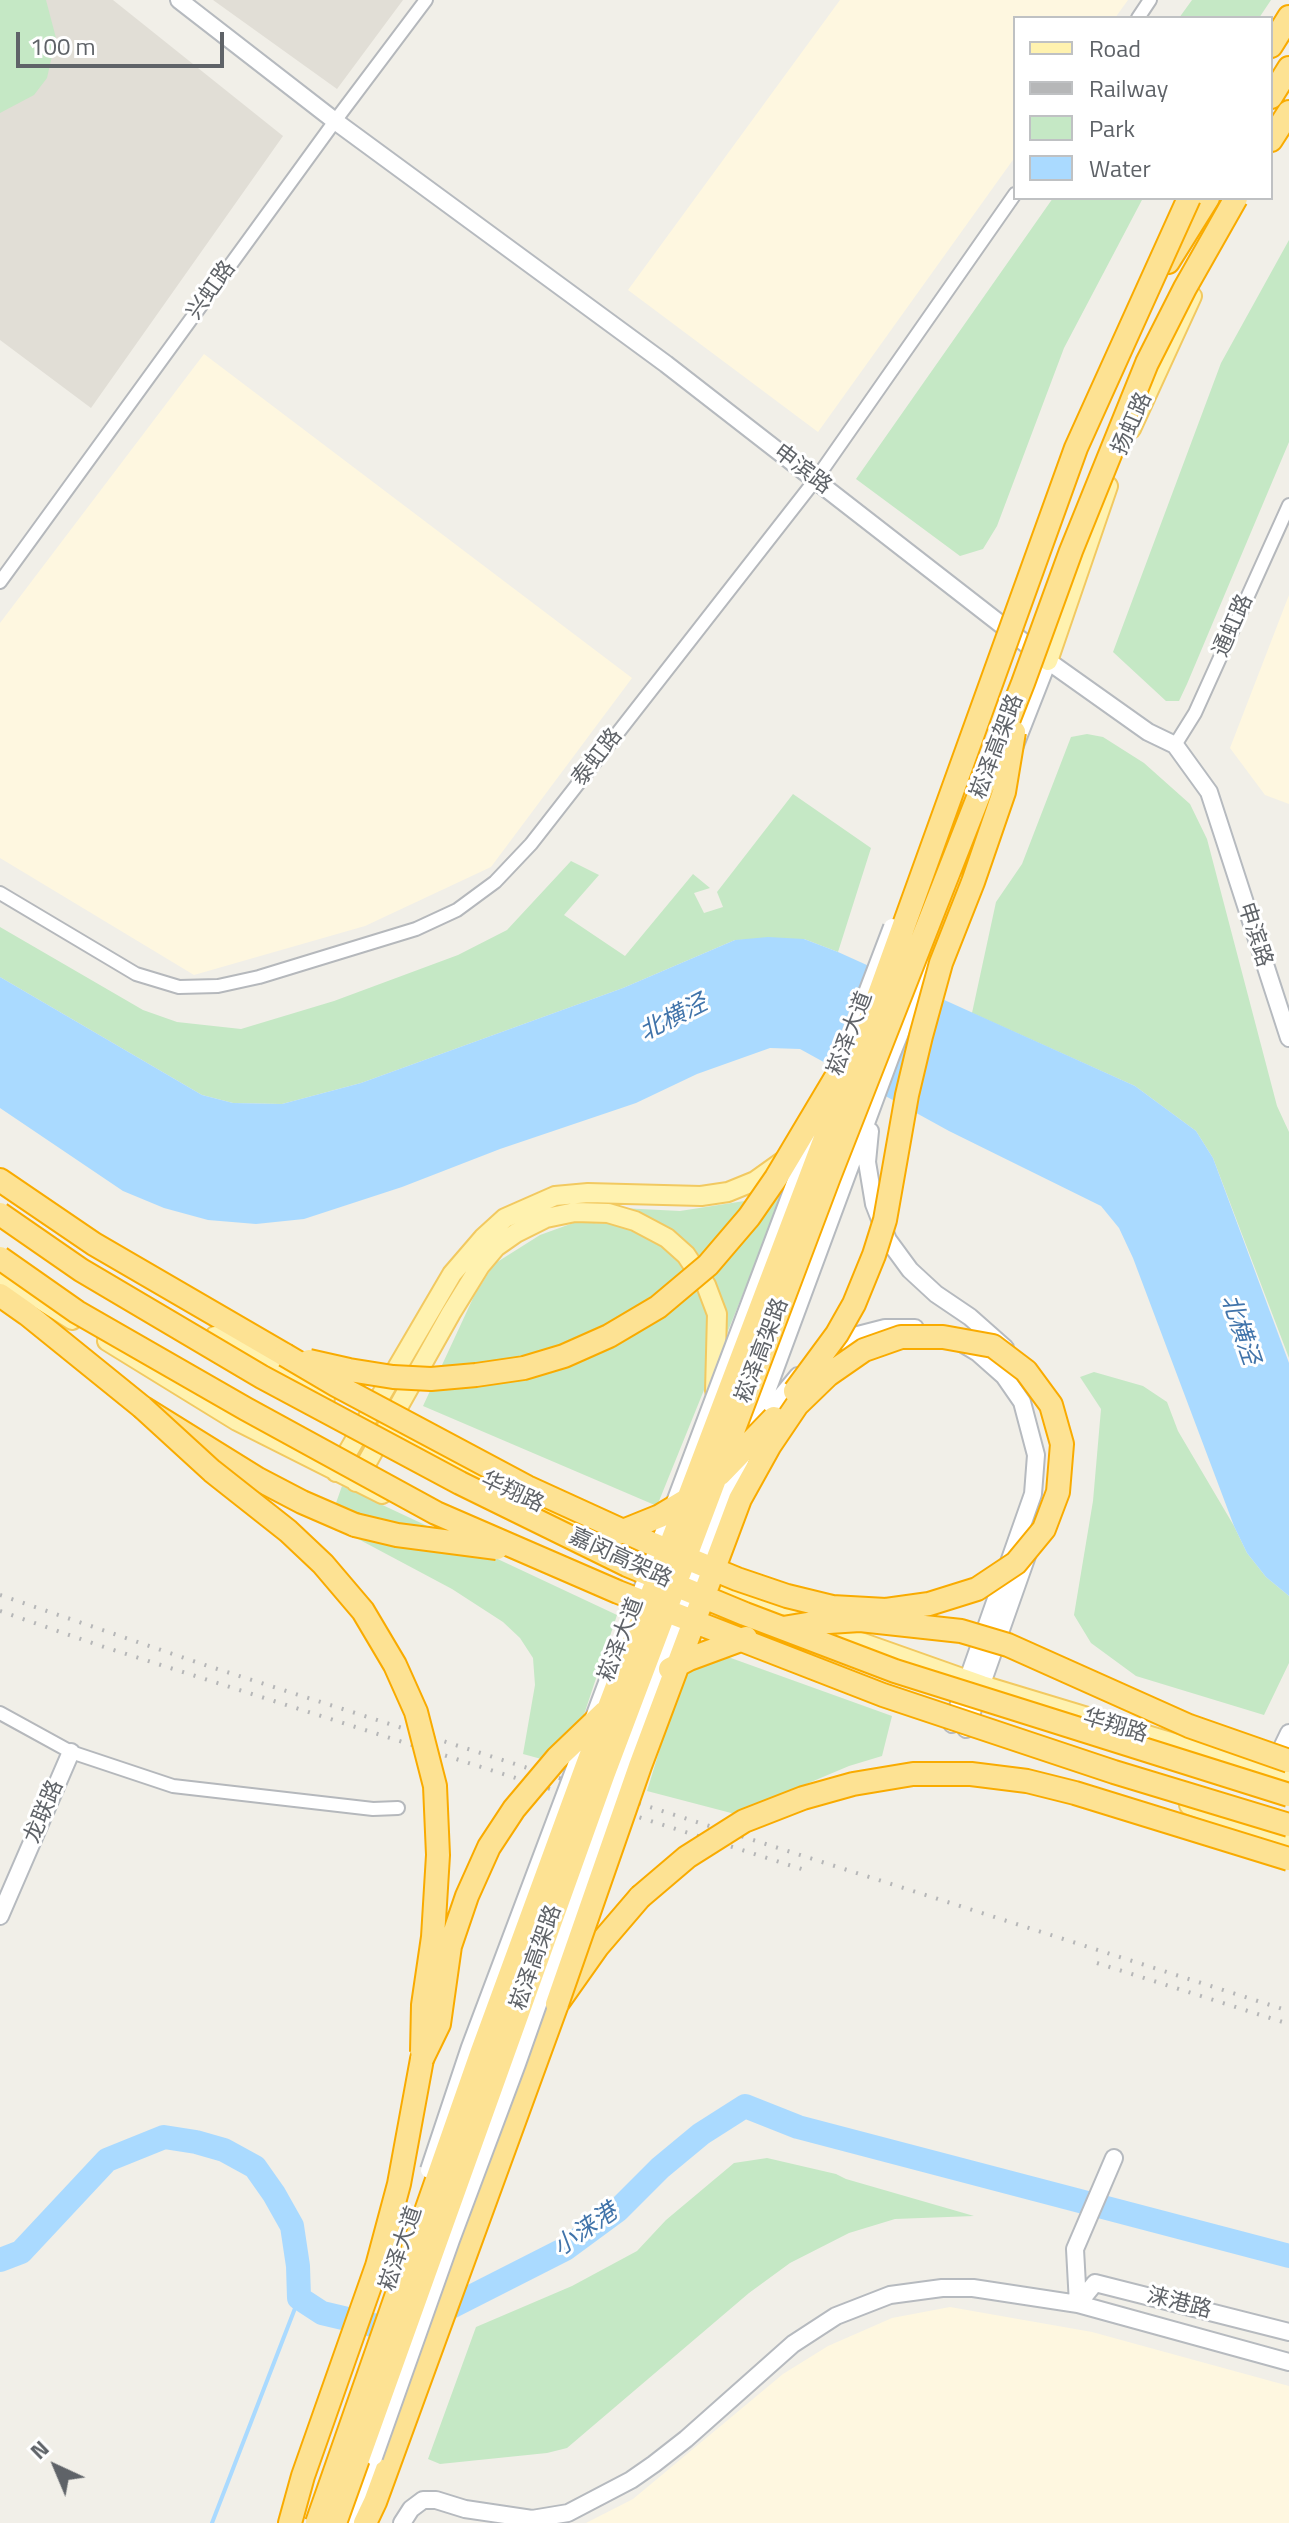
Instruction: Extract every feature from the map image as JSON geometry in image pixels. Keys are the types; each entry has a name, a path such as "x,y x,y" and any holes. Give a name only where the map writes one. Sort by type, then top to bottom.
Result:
{"highway":[{"path":"1273,43 1289,17"},
{"path":"1273,94 1289,68"},
{"path":"1273,137 1289,112"},
{"path":"1145,299 1191,200"},
{"name":"崧泽高架路","path":"317,2523 481,2054 868,1025 1076,448 1145,299 1207,200"},
{"name":"崧泽高架路","path":"335,2523 604,1773 829,1177 1023,683 1087,508 1147,363 1235,200"},
{"path":"142,1407 258,1479 302,1502 355,1525 397,1535 526,1552 574,1545 614,1534 660,1516 695,1496 764,1430 801,1384 837,1334 859,1291 885,1220 907,1095 941,963 1004,792 1023,683"},
{"path":"285,1355 349,1370 431,1379 524,1368 564,1356 609,1336 658,1307 708,1265 749,1217 776,1178 868,1025"},
{"path":"0,1180 94,1244 336,1385 527,1487 656,1546 710,1568 724,1574 737,1579 787,1596 832,1607 886,1610 929,1604 977,1589 1016,1563 1044,1529 1058,1492 1062,1444 1051,1405 1026,1371 993,1346 943,1337 901,1337 864,1350 828,1375 797,1405 770,1445 740,1499 724,1543 718,1558 712,1573 365,2523"},
{"name":"嘉闵高架路","path":"0,1214 81,1270 262,1377 460,1483 627,1565 895,1671 1289,1795"},
{"name":"嘉闵高架路","path":"0,1258 77,1312 436,1513 618,1592 883,1695 1114,1772 1289,1825"},
{"path":"0,1295 142,1407 212,1471 288,1531 323,1564 363,1611 395,1665 416,1712 435,1786 438,1855 433,1937 423,2005 422,2059 399,2184 377,2266 303,2476 290,2523"},
{"path":"422,2059 439,2024 450,1946 467,1896 489,1847 514,1809 596,1718 633,1690 689,1659 739,1640 813,1623 860,1620 961,1631 1008,1645 1280,1767"},
{"path":"557,2004 598,1946 631,1907 687,1857 744,1821 803,1798 853,1784 913,1774 971,1774 1027,1781 1289,1859"}],"main road":[{"name":"申滨路","path":"179,0 335,121 666,364 1048,661 1148,732 1175,745 1209,792 1289,1038"},
{"path":"1273,55 1289,29"},
{"path":"1273,148 1289,120"},
{"name":"扬虹路","path":"1002,626 1100,391 1191,200"},
{"name":"扬虹路","path":"1048,661 1116,461 1206,267 1244,200"},
{"name":"崧泽大道","path":"305,2523 470,2047 892,927 1002,626"},
{"name":"崧泽大道","path":"349,2523 617,1780 751,1434 873,1105 1048,661"},
{"path":"873,1105 867,1162 874,1204 888,1240 910,1270 936,1294 1001,1343 1039,1392 1054,1440 1048,1497 974,1683"},
{"path":"336,1472 452,1274 505,1218 555,1196 588,1193 701,1196 728,1192 755,1181 777,1167 816,1128"},
{"name":"华翔路","path":"0,1203 70,1253 385,1432 490,1484 773,1611 974,1683 1280,1767 1289,1778"},
{"path":"356,1482 480,1266 496,1247 546,1218 575,1212 608,1213 635,1221 667,1238 686,1255 706,1285 717,1314 715,1394"},
{"path":"0,1274 237,1421 356,1482 617,1600 959,1726 1289,1840"},
{"path":"751,1434 813,1357 854,1336 885,1328 914,1328 943,1333 978,1353 1004,1376 1022,1402 1029,1421 1036,1455 1033,1494 959,1726"},
{"path":"1280,1767 1289,1733"},
{"name":"龙联路","path":"0,1916 71,1752"},
{"path":"1078,2304 1075,2249 1114,2158"},
{"name":"涞港路","path":"1078,2304 1095,2283 1289,2332"},
{"path":"402,2523 411,2509 423,2500 532,2519 568,2513 631,2480 654,2464 793,2344 836,2316 890,2295 942,2288 973,2288 1078,2304 1289,2362"}],"street":[{"name":"兴虹路","path":"0,582 426,0"},
{"name":"泰虹路","path":"0,893 136,974 179,987 218,986 259,977 416,929 457,910 495,882 531,844 816,479 1013,197"},
{"name":"通虹路","path":"1175,745 1195,713 1289,505"},
{"path":"0,1713 71,1752 173,1786 373,1809 398,1808"}],"shaded area":[{"path":"0,0 113,0 283,136 91,408 0,340"},
{"path":"213,0 403,0 337,89"},
{"path":"840,0 1128,0 1116,16 1013,16 1013,160 818,432 628,290"},
{"path":"204,354 632,678 491,867 365,926 194,975 0,858 0,623"},
{"path":"1289,595 1289,804 1265,795 1230,748"},
{"path":"950,2307 1092,2332 1289,2386 1289,2523 586,2523 633,2499 783,2374 828,2346 892,2318"}],"green space":[{"path":"0,0 46,0 56,38 47,78 34,95 0,113"},
{"path":"1192,0 1271,0 1260,16 1180,16"},
{"path":"1052,200 1142,200 1064,348 997,526 983,549 960,556 856,479"},
{"path":"1289,240 1289,442 1179,701 1166,701 1113,652 1221,363"},
{"path":"1087,734 1103,737 1144,763 1190,804 1207,839 1277,1106 1289,1132 1289,1358 1213,1158 1196,1131 1135,1086 972,1013 996,902 1022,864 1071,737"},
{"path":"793,794 871,848 838,952 804,939 735,940 623,988 361,1083 282,1104 233,1103 202,1095 0,977 0,927 143,1010 177,1022 241,1029 334,1001 458,955 507,930 571,861 599,875 564,915 625,956 693,874 710,888 694,893 704,913 723,907 717,892"},
{"path":"783,1195 657,1506 423,1406 474,1296 494,1264 540,1235 576,1222 612,1224 621,1208 680,1211"},
{"path":"1094,1372 1143,1386 1167,1402 1178,1431 1247,1553 1266,1577 1289,1596 1289,1663 1264,1715 1136,1676 1091,1643 1074,1615 1093,1501 1101,1409 1080,1377"},
{"path":"342,1486 617,1615 567,1766 523,1754 535,1685 533,1658 520,1638 503,1622 452,1589 345,1532 336,1503"},
{"path":"692,1644 892,1716 882,1756 849,1766 735,1814 647,1791"},
{"path":"767,2158 836,2174 974,2216 895,2219 849,2233 790,2263 749,2293 567,2448 547,2453 440,2464 428,2459 476,2327 572,2286 637,2251 666,2220 734,2163"}],"water":[{"name":"北横泾","path":"768,937 804,939 838,952 1135,1086 1196,1131 1213,1158 1289,1363 1289,1596 1266,1577 1247,1553 1133,1258 1119,1228 1101,1206 949,1131 800,1049 770,1048 697,1074 636,1103 500,1149 402,1187 304,1219 256,1224 208,1220 164,1208 123,1191 0,1108 0,977 202,1095 233,1103 282,1104 361,1083 623,988 735,940"}],"waterway":[{"name":"小涞港","path":"0,2260 21,2252 107,2160 164,2137 196,2142 224,2150 255,2167 274,2194 292,2226 299,2298 322,2313 394,2330 439,2313 565,2249 618,2210 660,2168 701,2134 745,2106 798,2127 1289,2256"},
{"path":"212,2523 299,2298"}],"railway":[{"path":"0,1595 208,1666 1289,2011"},
{"path":"0,1611 811,1872"},
{"path":"1097,1963 1289,2024"}]}
